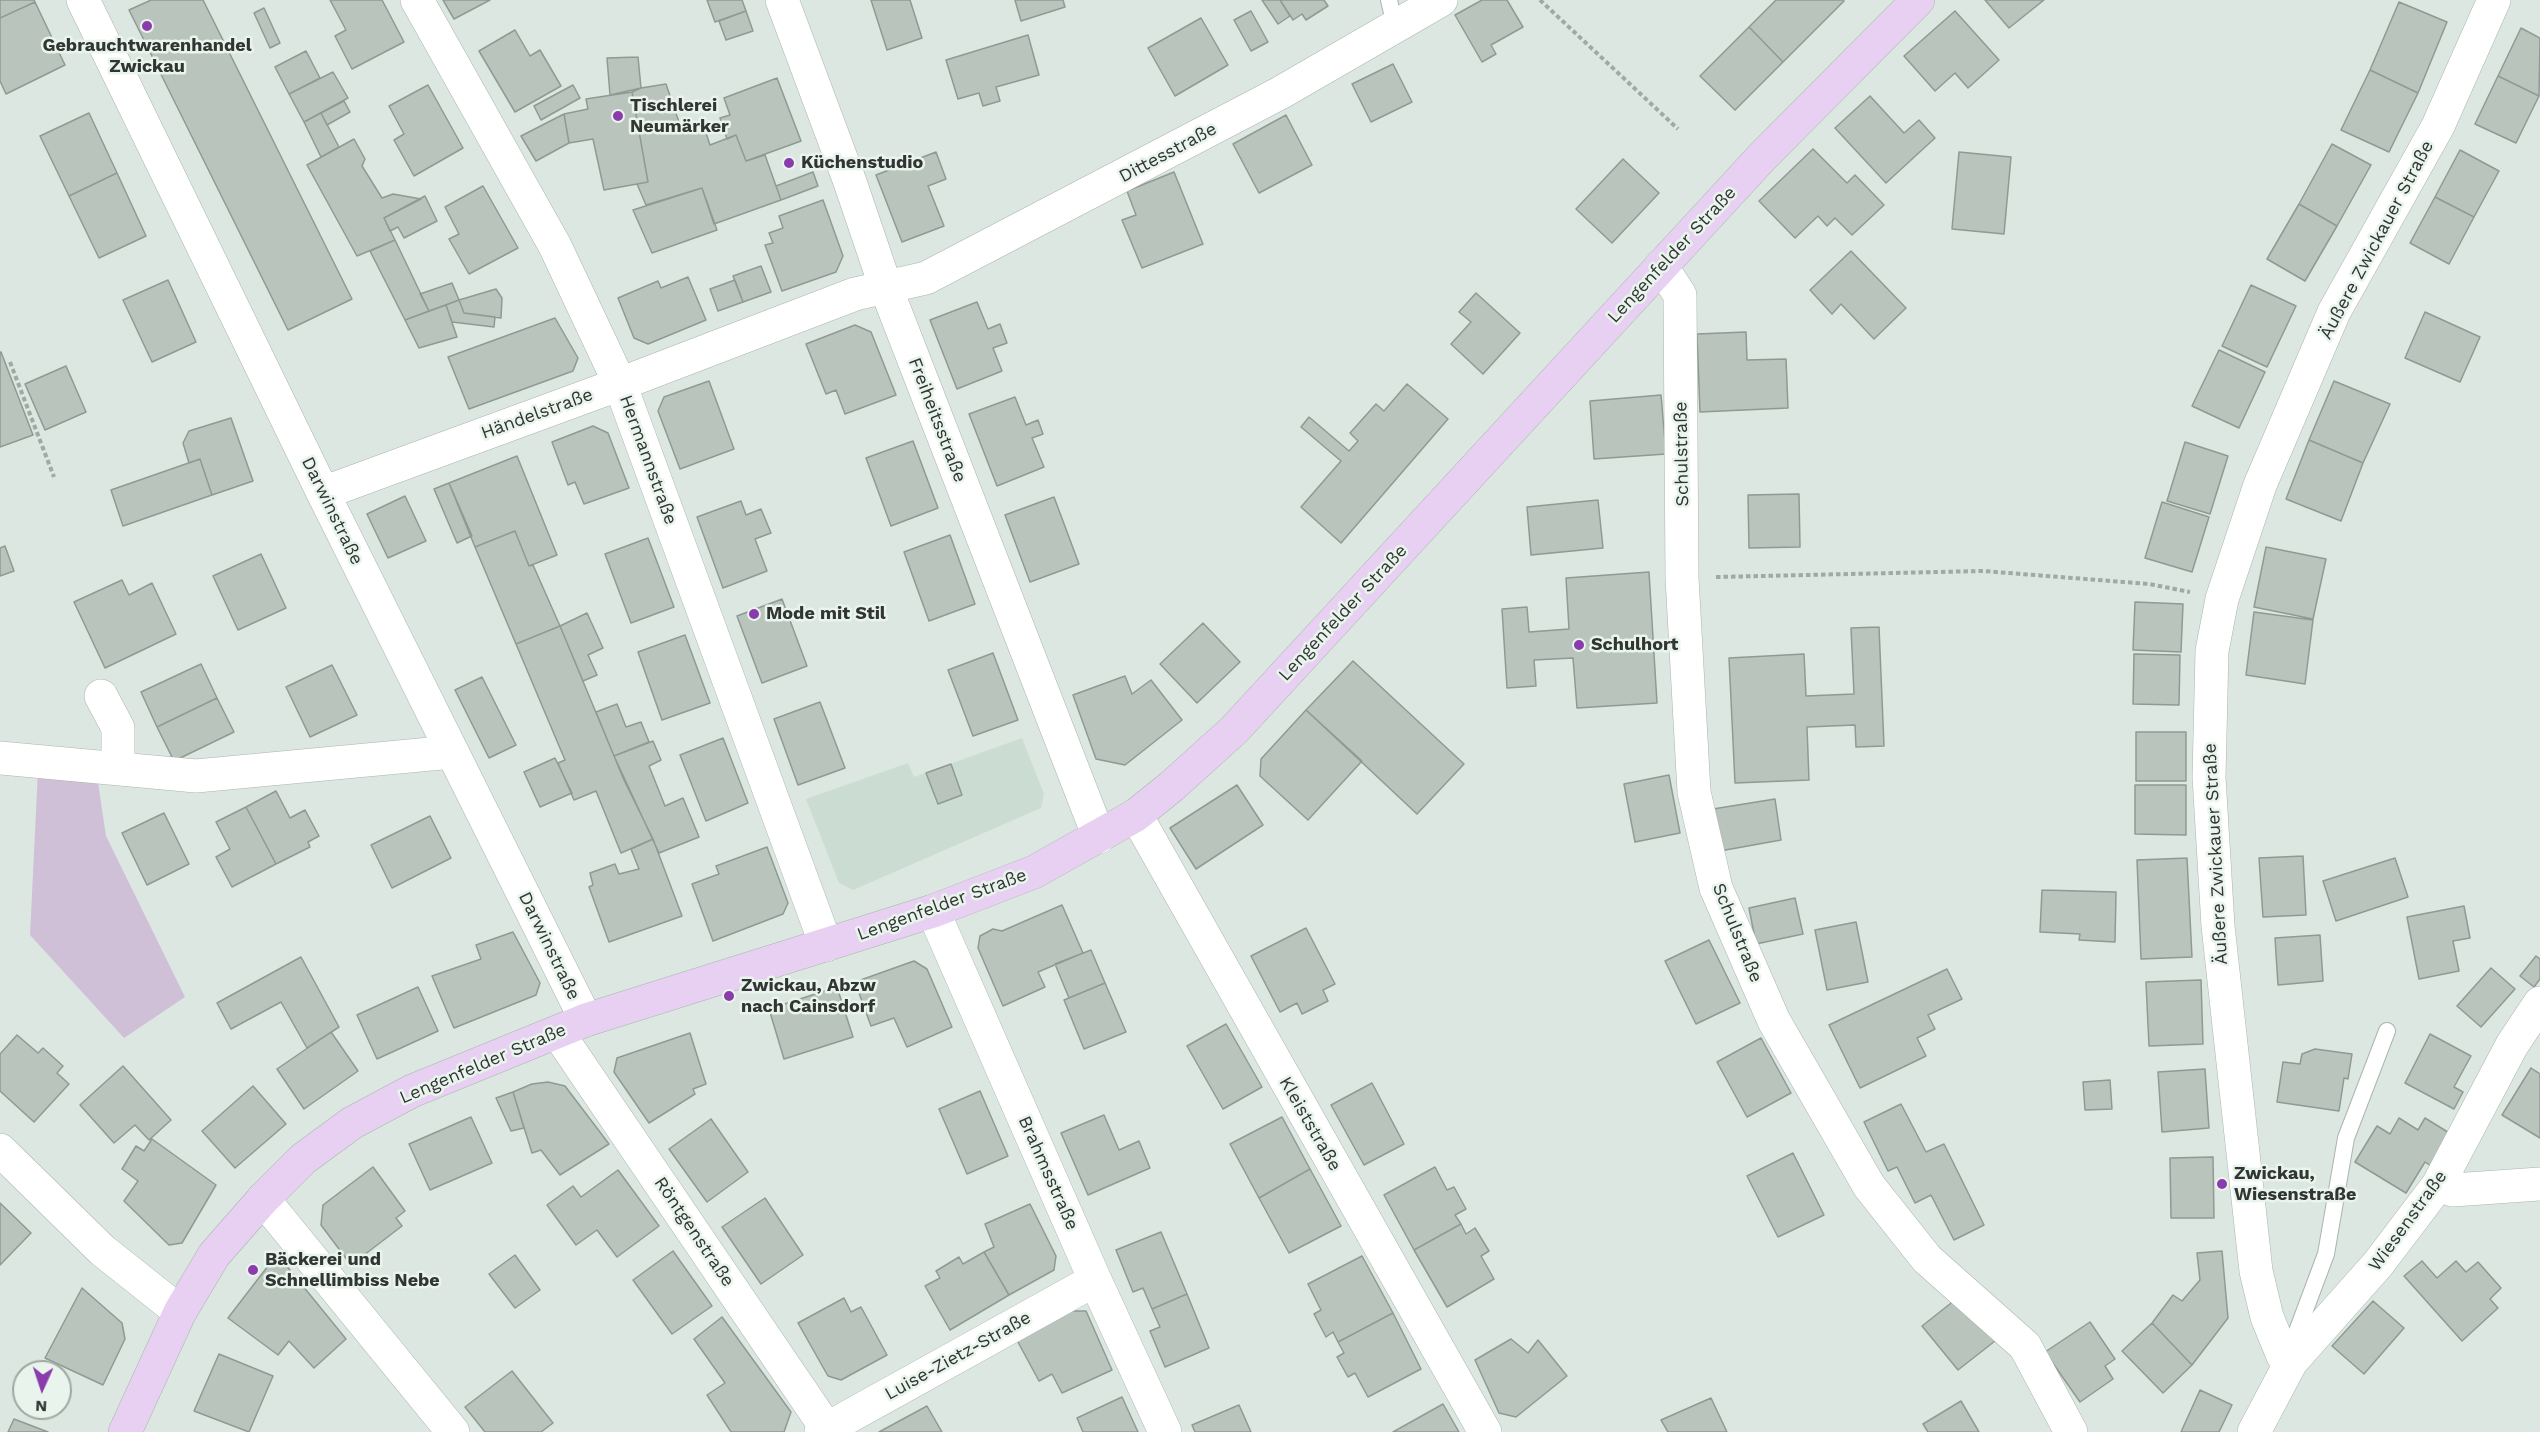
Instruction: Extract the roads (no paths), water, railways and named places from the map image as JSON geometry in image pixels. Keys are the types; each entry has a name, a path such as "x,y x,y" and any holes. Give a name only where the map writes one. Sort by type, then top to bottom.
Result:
{"main road":[{"name":"Lengenfelder Straße","path":"125,1432 180,1312 214,1255 263,1198 303,1159 352,1123 412,1091 572,1026 749,968 933,912 1034,872 1136,815 1234,730 1371,585 1762,157 1918,0"}],"street":[{"name":"Darwinstraße","path":"83,0 452,752 572,1026"},
{"name":"Hermannstraße","path":"417,0 555,246 620,384 826,945"},
{"name":"Freiheitsstraße","path":"782,0 850,182 886,288 1099,837"},
{"name":"Dittesstraße","path":"886,288 926,278 1069,206 1280,93 1392,13 1441,0"},
{"name":"Äußere Zwickauer Straße","path":"2291,1362 2283,1356 2267,1317 2256,1272 2218,926 2209,777 2212,651 2222,599 2259,485 2334,312 2438,126 2494,0"},
{"name":"Schulstraße","path":"1661,266 1680,296 1682,578 1694,792 1716,888 1774,1021 1869,1186 1927,1259 2025,1346 2071,1432"},
{"name":"Händelstraße","path":"323,493 620,384 855,294 886,288"},
{"path":"101,696 118,728 118,769"},
{"path":"0,758 196,776 452,752"},
{"name":"Kleiststraße","path":"1136,815 1485,1432"},
{"name":"Brahmsstraße","path":"933,912 1095,1280 1165,1432"},
{"name":"Wiesenstraße","path":"2291,1362 2378,1264 2438,1185 2512,1045 2540,1002"},
{"name":"Röntgenstraße","path":"572,1026 825,1431"},
{"path":"0,1150 102,1250 180,1312"},
{"path":"2438,1185 2453,1190 2540,1184"},
{"path":"263,1198 453,1432"},
{"name":"Luise-Zietz-Straße","path":"825,1431 1095,1280"},
{"path":"2254,1432 2291,1362"}],"lane":[{"path":"2291,1362 2291,1347 2320,1275 2328,1246 2346,1138 2387,1031"}],"place":[{"name":"Gebrauchtwarenhandel Zwickau","path":"147,26"},
{"name":"Tischlerei Neumärker","path":"618,116"},
{"name":"Küchenstudio","path":"789,163"},
{"name":"Mode mit Stil","path":"754,614"},
{"name":"Schulhort","path":"1579,645"},
{"name":"Zwickau, Abzw nach Cainsdorf","path":"729,996"},
{"name":"Zwickau, Wiesenstraße","path":"2222,1184"},
{"name":"Bäckerei und Schnellimbiss Nebe","path":"253,1270"}]}
